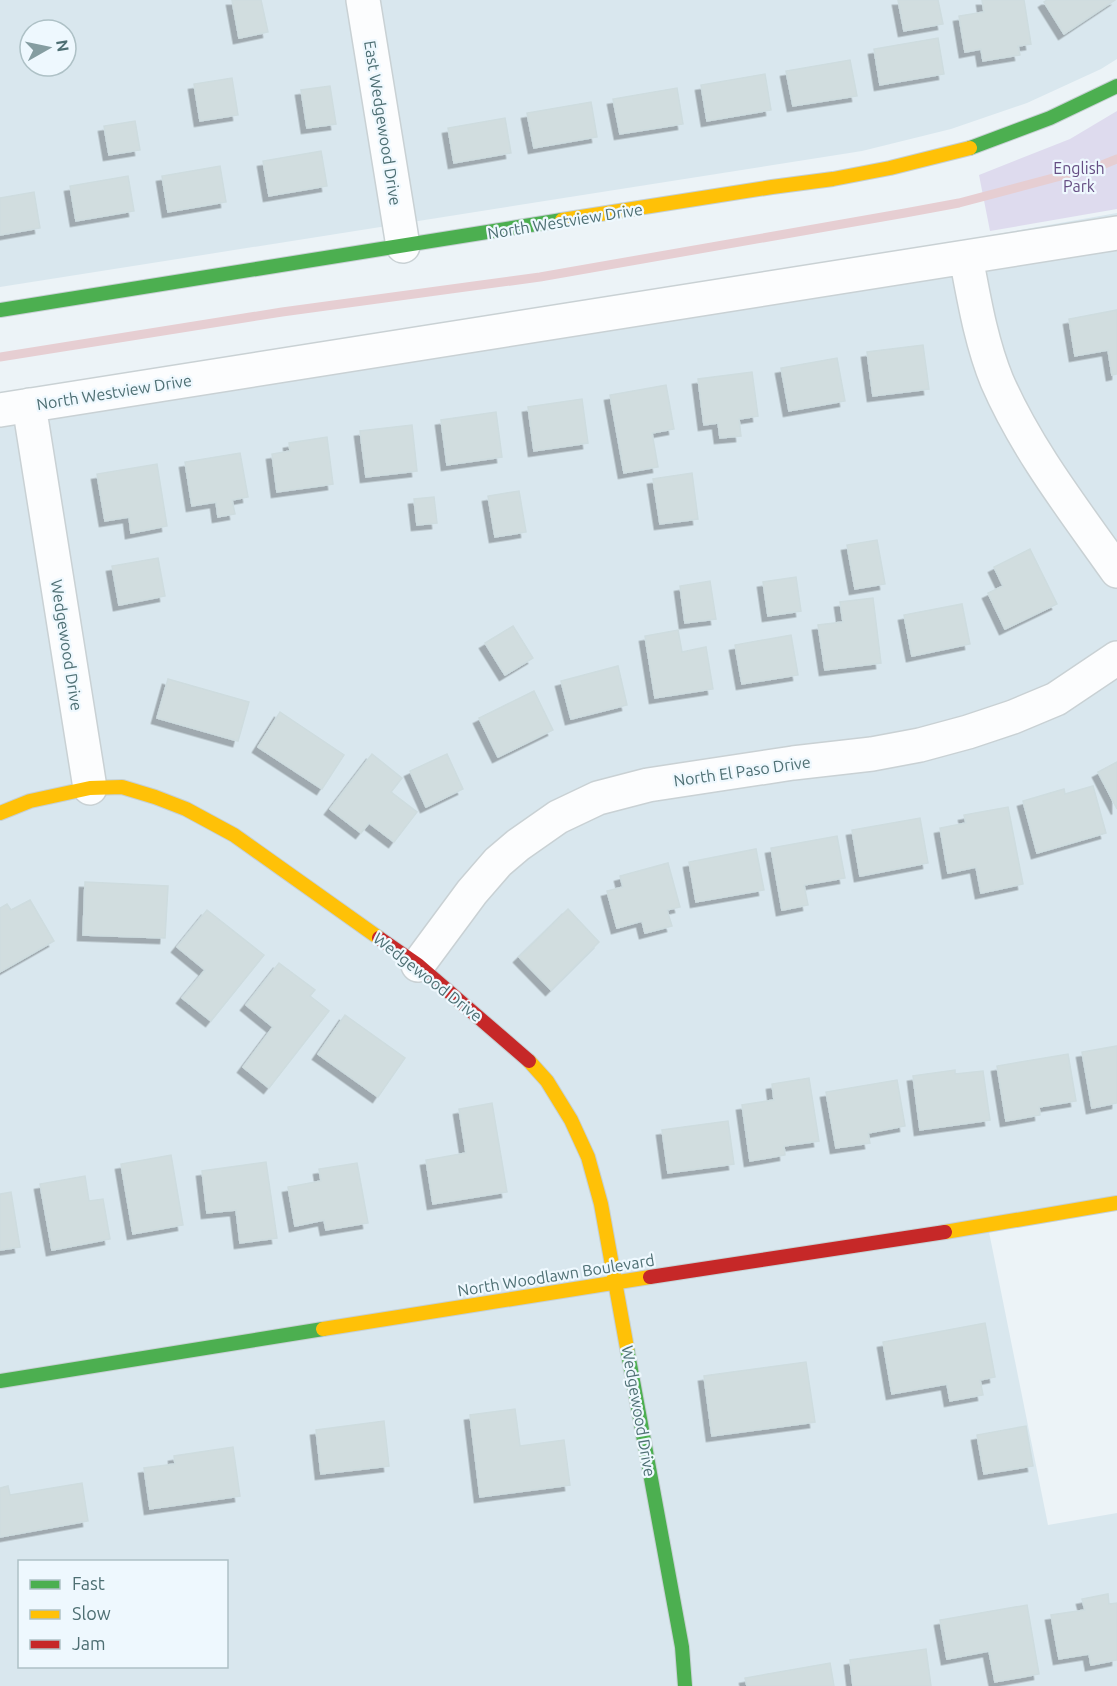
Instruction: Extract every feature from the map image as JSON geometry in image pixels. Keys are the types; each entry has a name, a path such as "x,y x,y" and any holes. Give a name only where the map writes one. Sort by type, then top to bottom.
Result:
{"street":[{"name":"East Wedgewood Drive","path":"363,0 403,246"},
{"name":"North Westview Drive","path":"0,310 754,190 833,180 973,147 1050,118 1117,86"},
{"name":"North Westview Drive","path":"14,408 1117,232"},
{"path":"966,257 977,320 996,379 1014,418 1030,447 1117,571"},
{"name":"Wedgewood Drive","path":"14,408 90,788 122,787 144,794 186,809 234,835 418,965 528,1060 547,1081 565,1110 588,1157 601,1204 682,1647 685,1686"},
{"name":"North El Paso Drive","path":"418,965 472,892 498,862 558,817 598,798 648,785 793,763 872,754 920,745 1013,717 1056,699 1117,658"},
{"path":"0,813 30,801 90,788"},
{"name":"North Woodlawn Boulevard","path":"0,1381 615,1282 988,1226 1117,1203"}],"shaded area":[{"path":"0,0 1117,0 1117,59 1101,69 1027,103 951,129 862,151 0,287"},
{"path":"1117,213 1117,1206 988,1227 1048,1525 1117,1513 1117,1686 0,1686 0,410"}],"green space":[{"name":"English Park","path":"1117,111 1117,209 990,231 979,175 1070,139"}],"building":[{"path":"232,0 261,0 268,32 239,38"},
{"path":"898,0 938,0 943,24 904,31"},
{"path":"982,0 1024,0 1031,44 1018,46 1020,55 983,61 981,49 965,52 959,16 984,12"},
{"path":"1047,0 1115,0 1064,34 1044,2"},
{"path":"938,38 944,74 880,85 874,49"},
{"path":"850,60 857,96 793,106 786,71"},
{"path":"765,74 771,110 707,121 701,85"},
{"path":"232,78 238,115 200,121 194,84"},
{"path":"330,86 336,124 307,128 301,90"},
{"path":"677,88 683,124 620,134 613,99"},
{"path":"591,102 597,137 534,148 527,113"},
{"path":"505,118 511,153 454,163 448,128"},
{"path":"135,121 140,150 109,155 104,126"},
{"path":"321,151 327,186 269,196 263,161"},
{"path":"220,166 226,202 168,212 162,176"},
{"path":"128,176 134,211 76,221 70,186"},
{"path":"34,192 40,228 0,235 0,198"},
{"path":"1117,310 1117,374 1112,375 1108,350 1075,356 1069,319"},
{"path":"923,345 929,389 873,396 867,352"},
{"path":"837,358 845,401 789,411 781,368"},
{"path":"752,372 758,416 739,419 741,436 720,438 718,423 704,425 698,379"},
{"path":"666,385 674,429 652,433 658,467 624,473 610,395"},
{"path":"582,399 588,443 534,451 528,407"},
{"path":"496,412 502,457 447,465 441,420"},
{"path":"412,425 417,471 366,477 360,431"},
{"path":"327,437 333,484 277,492 272,454 290,451 289,443"},
{"path":"240,453 248,497 232,500 235,514 218,517 216,502 192,506 185,462"},
{"path":"157,464 167,526 131,533 129,517 105,521 97,474"},
{"path":"692,473 698,519 660,524 653,479"},
{"path":"519,491 526,532 495,537 488,496"},
{"path":"434,497 437,523 417,525 414,499"},
{"path":"877,540 885,584 855,589 847,545"},
{"path":"1030,549 1057,604 1005,629 988,593 1003,586 994,567"},
{"path":"158,558 165,596 119,605 112,566"},
{"path":"796,577 801,611 768,616 763,582"},
{"path":"710,581 716,619 685,623 680,586"},
{"path":"873,598 881,663 825,670 818,625 843,622 840,602"},
{"path":"962,604 970,644 912,656 904,615"},
{"path":"513,626 533,658 505,675 485,643"},
{"path":"678,630 682,652 706,647 713,689 655,698 645,636"},
{"path":"791,635 798,675 742,684 735,645"},
{"path":"618,666 627,705 571,719 561,681"},
{"path":"168,679 249,702 238,741 157,718"},
{"path":"534,691 553,730 498,757 479,718"},
{"path":"280,712 344,755 322,789 258,747"},
{"path":"372,754 402,778 391,792 417,812 394,842 369,823 361,833 330,809"},
{"path":"447,754 463,789 426,807 410,771"},
{"path":"1117,762 1117,809 1098,772"},
{"path":"1093,786 1106,833 1037,853 1023,801 1064,789 1065,794"},
{"path":"1008,807 1023,884 981,893 976,867 948,873 940,828 966,823 964,815"},
{"path":"920,818 928,863 860,876 852,830"},
{"path":"837,836 845,878 804,885 808,905 782,910 771,848"},
{"path":"756,849 764,890 696,902 689,862"},
{"path":"668,863 680,907 667,910 672,926 645,933 642,921 617,928 607,891 623,887 620,876"},
{"path":"85,882 168,886 165,938 83,935"},
{"path":"30,900 54,941 0,972 0,908 7,904 11,910"},
{"path":"568,909 599,942 551,990 519,957"},
{"path":"207,910 264,955 211,1021 182,998 205,970 177,947"},
{"path":"279,963 315,990 310,996 329,1011 269,1088 243,1067 273,1027 246,1005"},
{"path":"345,1015 405,1058 378,1097 318,1054"},
{"path":"1117,1046 1117,1103 1092,1108 1082,1052"},
{"path":"1068,1054 1076,1101 1039,1107 1040,1115 1006,1121 997,1066"},
{"path":"955,1070 955,1074 983,1071 990,1120 920,1130 913,1076"},
{"path":"809,1078 819,1141 784,1146 785,1155 750,1161 742,1105 774,1100 772,1084"},
{"path":"897,1080 905,1126 868,1133 870,1143 836,1148 826,1092"},
{"path":"492,1103 507,1192 433,1204 426,1160 466,1153 459,1109"},
{"path":"728,1121 734,1164 668,1173 662,1130"},
{"path":"171,1155 183,1225 133,1234 121,1164"},
{"path":"266,1162 277,1238 240,1243 236,1210 207,1213 202,1171"},
{"path":"357,1163 368,1223 326,1230 324,1220 295,1226 288,1187 321,1181 319,1169"},
{"path":"85,1176 89,1201 103,1199 110,1239 52,1250 40,1184"},
{"path":"11,1192 20,1247 0,1250 0,1194"},
{"path":"985,1323 995,1377 980,1380 983,1395 950,1401 947,1384 892,1394 883,1342"},
{"path":"806,1362 815,1422 712,1436 704,1376"},
{"path":"515,1409 520,1446 564,1440 570,1485 480,1497 470,1415"},
{"path":"384,1421 389,1466 321,1474 316,1430"},
{"path":"1026,1426 1033,1466 984,1474 977,1435"},
{"path":"233,1447 240,1496 150,1509 144,1468 175,1464 174,1456"},
{"path":"82,1483 88,1521 0,1537 0,1488 8,1486 10,1495"},
{"path":"1108,1594 1109,1604 1117,1603 1117,1660 1091,1665 1089,1654 1059,1659 1051,1615 1085,1610 1082,1599"},
{"path":"1027,1605 1039,1674 995,1682 989,1651 947,1659 940,1620"},
{"path":"926,1649 931,1686 853,1686 850,1660"},
{"path":"830,1663 834,1686 747,1686 745,1678"}],"waterway":[{"path":"0,357 282,312 540,277 905,213 959,203 1117,159"}],"traffic: fast":[{"path":"970,148 1050,118 1117,86"},
{"path":"0,310 562,220"},
{"path":"0,1381 323,1329"},
{"path":"627,1348 682,1647 685,1686"}],"traffic: slow":[{"path":"562,220 833,179 890,168 970,148"},
{"path":"0,813 30,801 90,788 122,787 155,797 186,809 234,835 379,938"},
{"path":"529,1061 547,1081 571,1120 588,1157 601,1204 627,1348"},
{"path":"945,1232 1117,1203"},
{"path":"323,1329 650,1277"}],"traffic: jam":[{"path":"379,938 418,965 529,1061"},
{"path":"650,1277 945,1232"}]}
